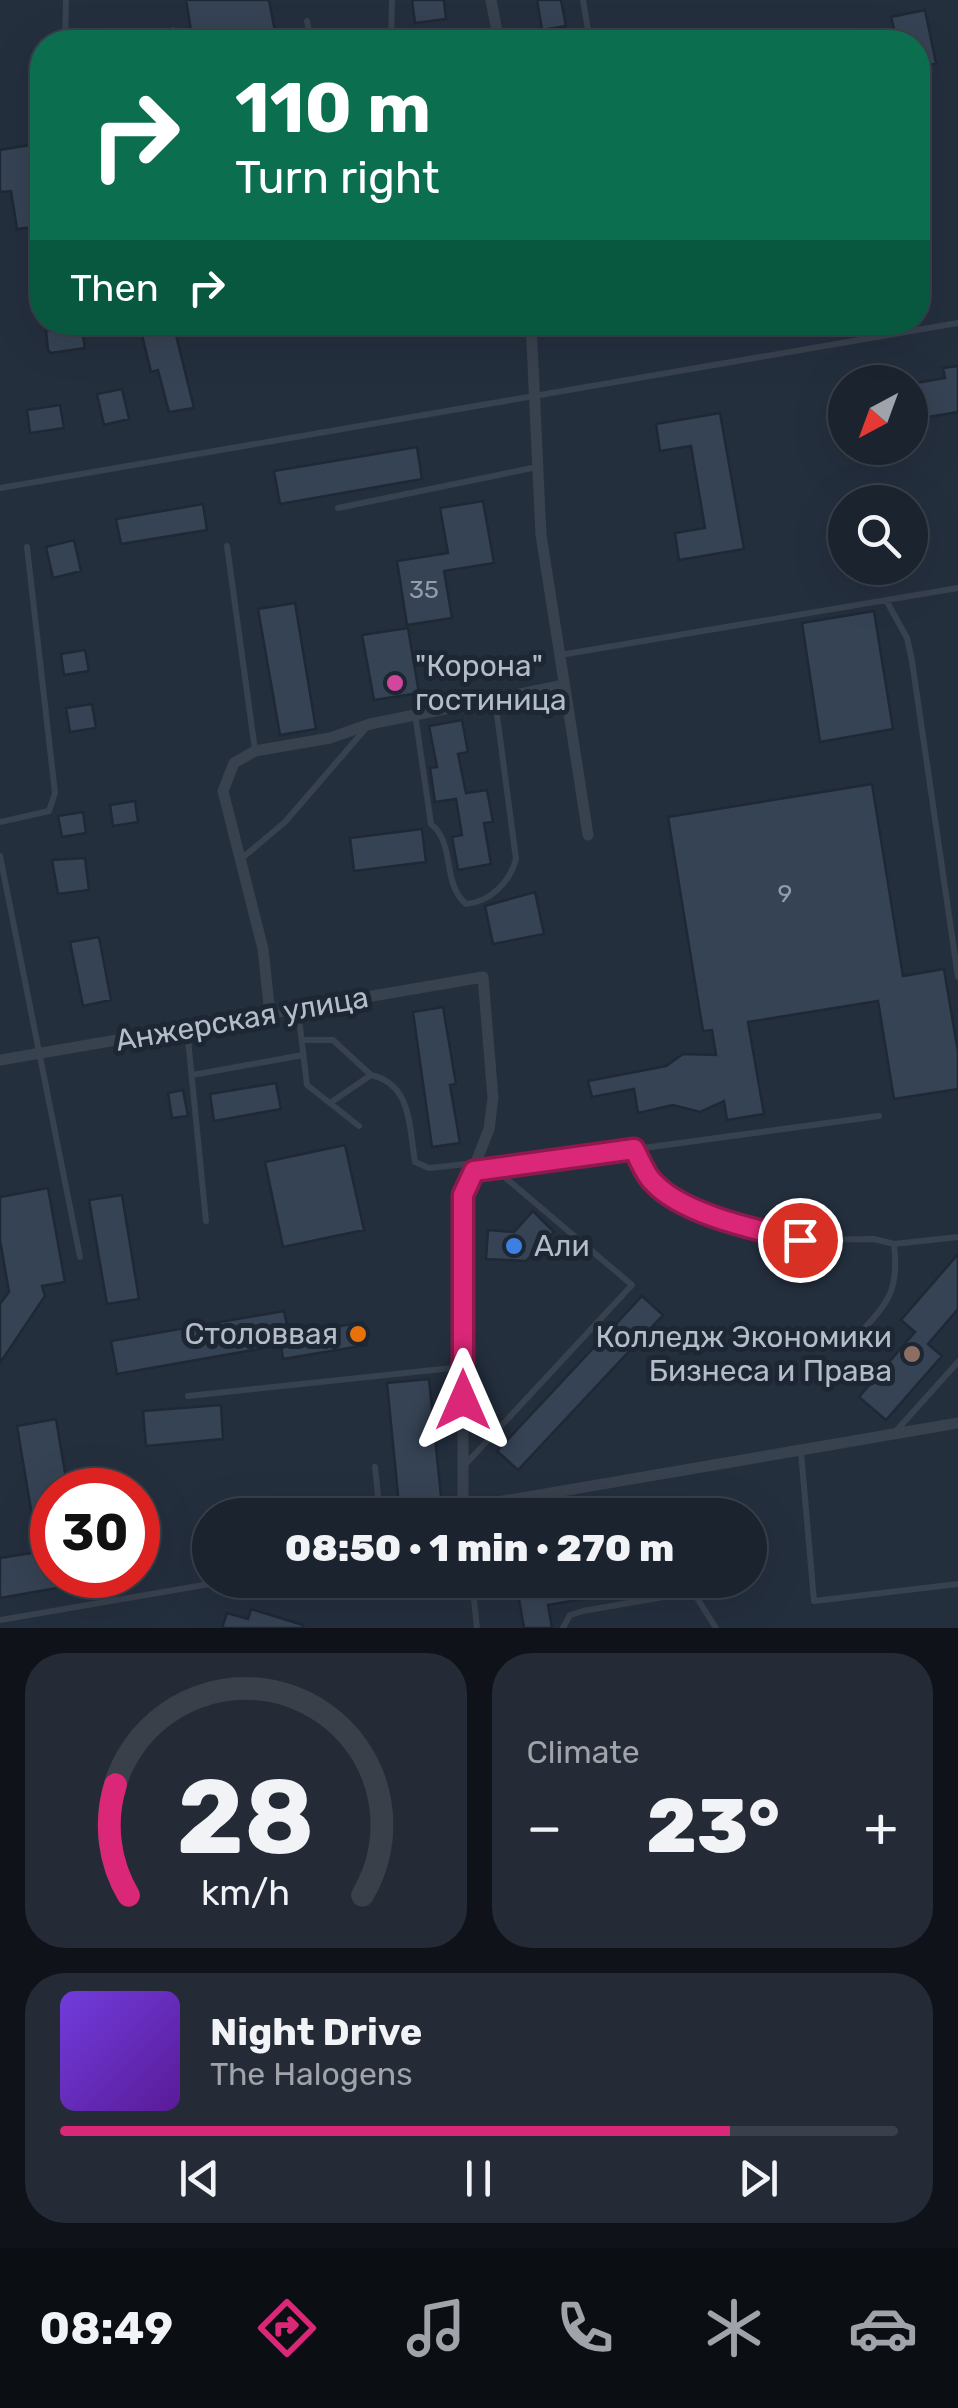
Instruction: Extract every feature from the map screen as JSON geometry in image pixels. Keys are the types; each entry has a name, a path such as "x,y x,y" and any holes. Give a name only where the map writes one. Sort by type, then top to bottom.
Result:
{"street":[{"path":"490,0 496,30"},
{"path":"532,335 540,534 588,835"},
{"path":"270,1014 263,949 223,790 234,763 255,751 330,738 370,724 564,684"},
{"name":"Анжерская улица","path":"0,1060 483,977 493,1056 493,1098 489,1130 475,1167"},
{"path":"463,1498 463,1195 475,1167"},
{"path":"535,1498 958,1423"}],"lane":[{"path":"66,0 66,30"},
{"path":"391,30 392,0"},
{"path":"583,0 588,30"},
{"path":"307,21 309,30"},
{"path":"930,328 958,323"},
{"path":"0,488 890,335"},
{"path":"338,508 538,466"},
{"path":"227,546 255,751"},
{"path":"0,822 48,811 55,793 26,547"},
{"path":"560,655 958,588"},
{"path":"886,600 907,638 912,661 958,977"},
{"path":"415,714 431,824 442,835 452,892 466,904 475,903 500,888 512,875 516,859 494,698"},
{"path":"240,859 286,822 370,724"},
{"path":"0,856 80,1257"},
{"path":"298,1009 307,1085 359,1126"},
{"path":"187,1028 206,1221"},
{"path":"302,1040 333,1040 371,1074 386,1078 402,1092 415,1162 429,1168 494,1168 879,1116"},
{"path":"192,1075 303,1055"},
{"path":"330,1103 371,1074"},
{"path":"634,1149 651,1182 674,1199 754,1229 800,1240 874,1239 894,1244 958,1237"},
{"path":"463,1466 632,1285 494,1168"},
{"path":"852,1342 881,1309 898,1280 894,1244"},
{"path":"893,1435 958,1362"},
{"path":"188,1396 463,1367"},
{"path":"801,1450 814,1601 958,1584"},
{"path":"375,1468 378,1498"},
{"path":"0,1620 192,1587"},
{"path":"562,1628 570,1616 583,1611 686,1593 697,1598 716,1628"},
{"path":"474,1598 478,1628"}],"building":[{"path":"186,0 269,0 275,30 191,30"},
{"path":"412,0 444,0 446,19 415,23"},
{"path":"537,0 561,0 566,26 542,30"},
{"path":"925,10 929,30 894,30 891,17"},
{"path":"930,34 936,63 930,64"},
{"path":"30,145 30,227 17,229 11,191 0,192 0,150"},
{"path":"46,335 83,335 85,348 51,353"},
{"path":"142,335 176,335 194,408 169,412 158,370 151,372"},
{"path":"958,366 958,412 928,417 928,381 945,378 943,368"},
{"path":"122,389 129,419 104,425 97,394"},
{"path":"60,405 64,428 30,433 27,410"},
{"path":"720,413 744,549 679,560 675,533 705,528 691,446 660,451 656,424"},
{"path":"417,447 422,479 280,504 274,471"},
{"path":"483,501 494,563 444,571 452,618 407,625 397,561 448,553 440,508"},
{"path":"203,504 207,530 121,544 116,519"},
{"path":"74,540 81,571 53,578 46,547"},
{"path":"295,603 316,729 280,735 258,609"},
{"path":"874,611 893,729 820,742 802,623"},
{"path":"408,628 419,693 374,700 362,635"},
{"path":"85,650 89,671 64,675 61,654"},
{"path":"92,704 96,728 70,732 66,708"},
{"path":"462,720 468,752 458,754 466,793 487,790 493,822 484,823 491,864 458,870 452,837 462,835 456,799 435,802 430,768 437,767 429,726"},
{"path":"872,784 903,976 944,969 958,1052 958,1089 894,1099 878,1001 748,1022 764,1114 727,1120 724,1101 700,1112 673,1105 638,1113 634,1089 592,1097 588,1081 666,1066 683,1054 716,1055 712,1030 703,1031 668,817"},
{"path":"135,801 138,822 113,826 110,805"},
{"path":"83,812 86,833 62,837 58,816"},
{"path":"422,829 426,862 354,871 350,838"},
{"path":"85,858 89,890 58,894 52,860"},
{"path":"535,892 544,934 493,944 485,906"},
{"path":"99,937 111,1000 83,1006 70,942"},
{"path":"443,1007 456,1084 450,1085 460,1143 432,1147 413,1012"},
{"path":"276,1083 281,1109 214,1121 210,1094"},
{"path":"183,1090 188,1116 172,1118 168,1093"},
{"path":"345,1145 364,1230 283,1247 265,1162"},
{"path":"48,1188 65,1282 42,1286 45,1296 0,1363 0,1304 9,1292 0,1240 0,1197"},
{"path":"122,1195 139,1299 107,1304 89,1200"},
{"name":"Али","path":"533,1211 554,1232 526,1261 486,1259 488,1230 514,1232"},
{"path":"958,1254 958,1309 928,1344 942,1356 886,1420 859,1397 915,1332 901,1320"},
{"path":"642,1296 663,1315 518,1470 497,1451"},
{"path":"284,1311 289,1335 363,1322 367,1345 283,1359 281,1345 117,1374 111,1341"},
{"path":"429,1379 441,1498 398,1498 387,1383"},
{"path":"221,1405 223,1439 146,1446 143,1411"},
{"path":"56,1419 64,1468 30,1468 30,1504 17,1426"},
{"path":"30,1553 30,1593 0,1598 0,1558"},
{"path":"519,1598 589,1598 548,1605 552,1628 524,1628"},
{"path":"251,1609 303,1628 222,1628 227,1613 248,1619"}],"place":[{"name":"\"Корона\" гостиница","path":"395,683"},
{"name":"Али","path":"514,1246"},
{"name":"Столоввая","path":"358,1334"},
{"name":"Колледж Экономики Бизнеса и Права","path":"912,1354"}],"route":[{"path":"463,1400 463,1195 474,1171 634,1149 651,1182 674,1199 754,1229 800,1240"}]}
